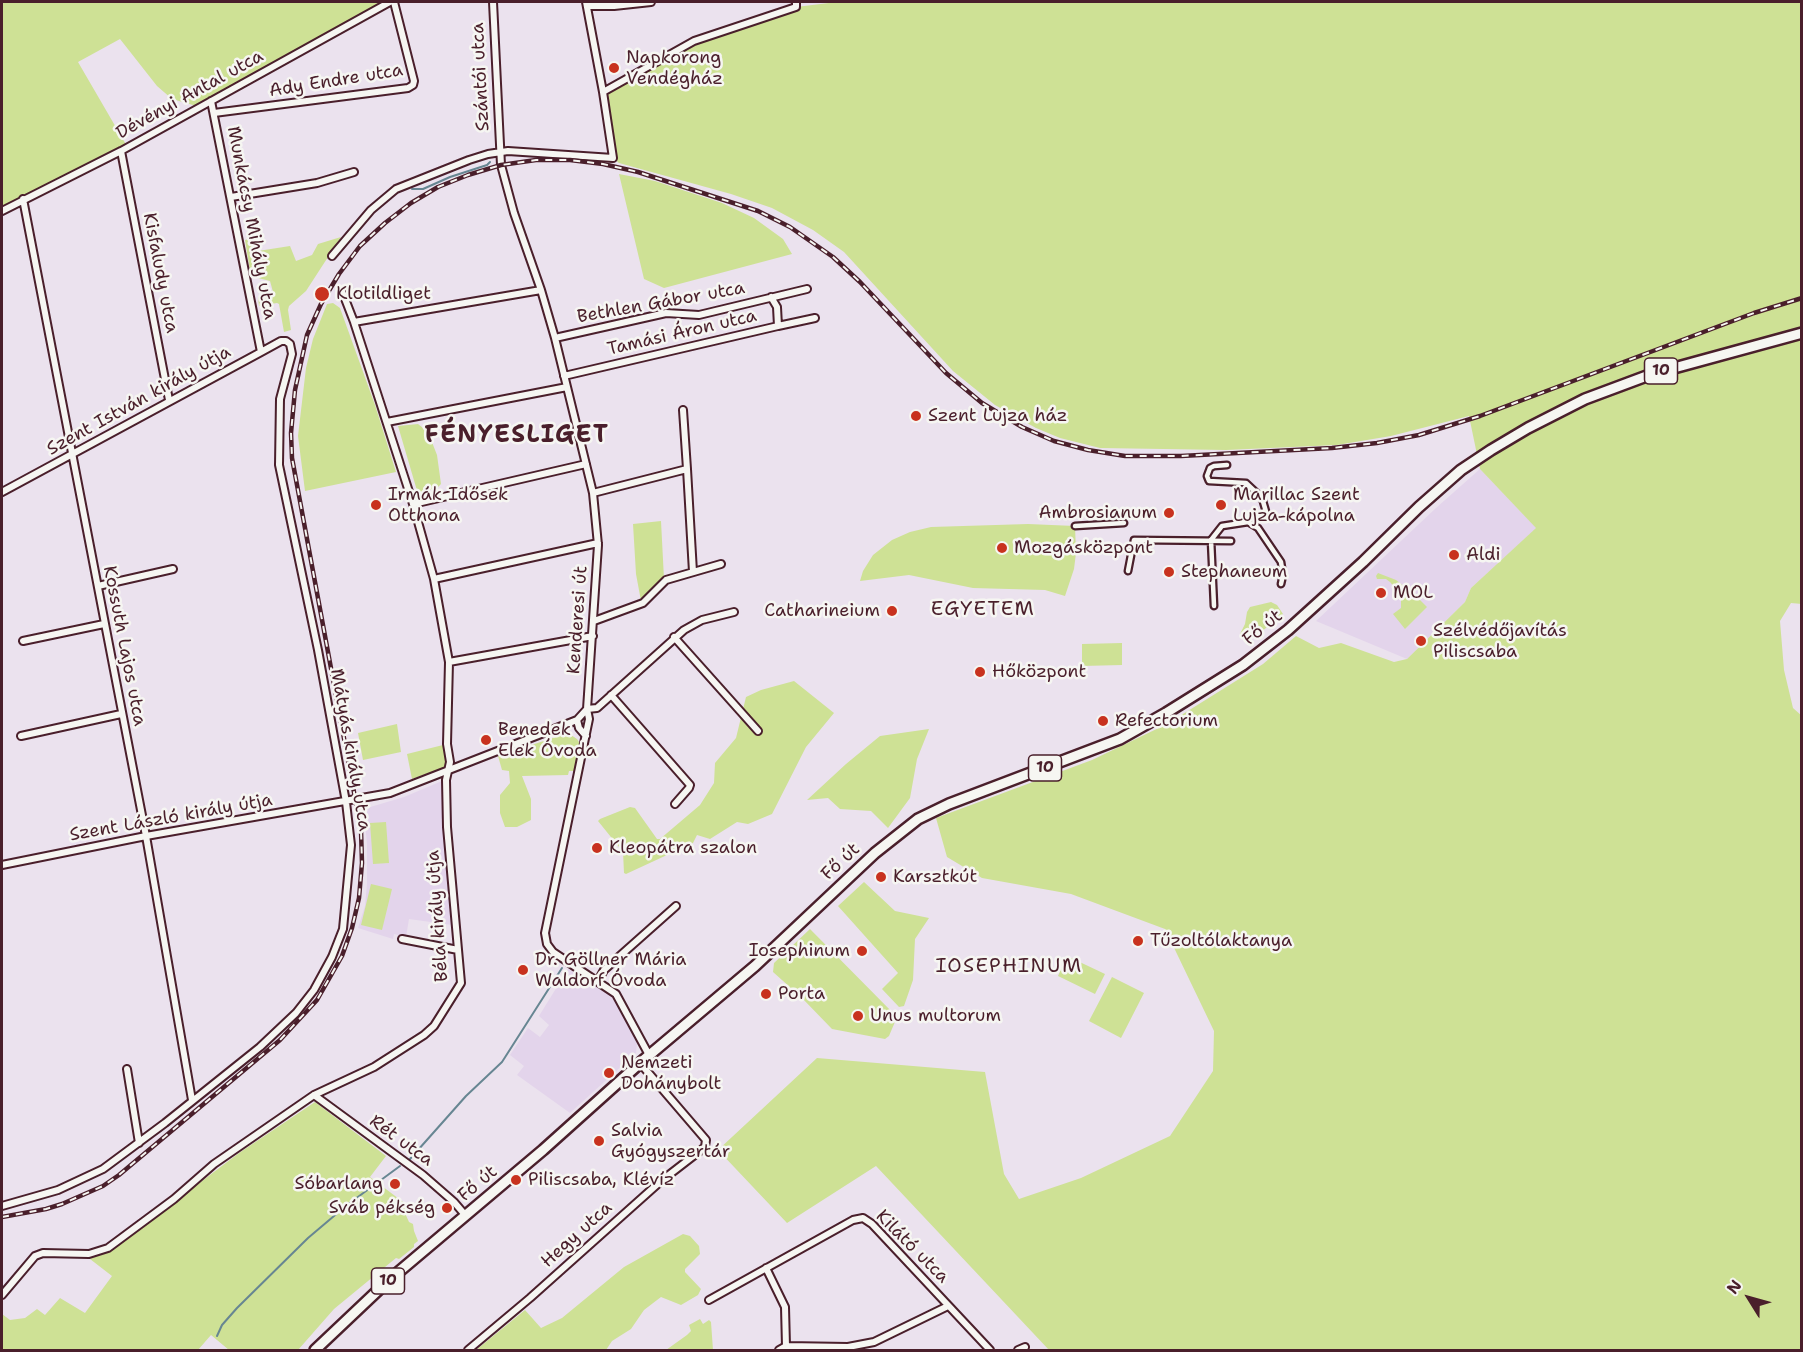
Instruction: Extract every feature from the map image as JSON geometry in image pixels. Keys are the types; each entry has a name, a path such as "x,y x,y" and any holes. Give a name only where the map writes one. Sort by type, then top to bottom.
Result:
{"main road":[{"name":"Fő út","path":"315,1350 367,1299 755,966 875,853 918,819 949,804 1120,739 1224,677 1288,630 1445,484 1491,450 1585,399 1652,374 1802,333"}],"street":[{"name":"Dévényi Antal utca","path":"2,211 121,151 392,2"},
{"name":"Ady Endre utca","path":"214,113 408,88 413,85 409,57 392,2"},
{"name":"Szántói utca","path":"494,2 500,152"},
{"path":"332,256 371,210 396,189 469,160 500,152 612,158 603,92 586,4 614,6 651,2"},
{"path":"603,92 694,40 796,7 796,2"},
{"name":"Munkácsy Mihály utca","path":"211,101 261,352"},
{"name":"Kisfaludy utca","path":"121,151 169,400"},
{"name":"Kenderesi út","path":"500,152 514,213 555,338 593,494 598,543 587,709 589,719 545,933 547,944 553,952 616,994 649,1055"},
{"path":"231,197 317,183 354,172"},
{"name":"Kossuth Lajos utca","path":"23,200 146,836 192,1100"},
{"name":"Bethlen Gábor utca","path":"555,338 666,314 699,315 807,289"},
{"path":"354,322 541,290"},
{"name":"Béla király útja","path":"2,1295 35,1256 43,1253 89,1254 108,1248 174,1199 214,1164 314,1095 385,1061 424,1035 434,1026 461,982 447,827 446,780 450,762 447,744 449,662 434,579 413,504 342,291"},
{"name":"Tamási Áron utca","path":"564,376 778,326 777,307 771,297"},
{"path":"778,326 815,318"},
{"name":"Szent István király útja","path":"2,492 281,341 290,344"},
{"name":"Mátyás király utca","path":"2,1206 74,1184 103,1168 139,1143 281,1028 314,990 332,957 343,930 351,845 346,802 309,603 279,465 280,399 292,354 290,344"},
{"path":"387,422 567,387"},
{"path":"683,410 693,572"},
{"path":"413,504 586,464"},
{"path":"1227,465 1210,468 1207,476 1209,481 1246,483 1262,498 1267,515"},
{"path":"593,494 687,469"},
{"path":"1214,606 1211,540 1222,526 1248,522 1254,525 1275,550 1281,562 1283,575 1281,584"},
{"path":"1075,526 1124,523"},
{"path":"1128,571 1134,540 1231,541"},
{"path":"434,579 598,543"},
{"path":"594,621 643,603 666,580 721,564"},
{"path":"98,586 173,570"},
{"path":"586,736 579,728 577,720 587,709 597,708 674,637 702,620 734,612"},
{"path":"23,641 104,624"},
{"path":"449,662 592,636"},
{"path":"674,637 758,731"},
{"path":"611,695 690,785 675,804"},
{"path":"21,736 121,714"},
{"name":"Szent László király útja","path":"2,866 146,836 390,793 577,720"},
{"path":"598,981 604,970 676,906"},
{"path":"402,939 458,951"},
{"name":"Hegy utca","path":"468,1350 661,1181 705,1147 706,1140 640,1063"},
{"path":"127,1068 139,1143"},
{"name":"Rét utca","path":"314,1095 435,1184 466,1216"},
{"name":"Kilátó utca","path":"709,1300 854,1220 862,1218 872,1224 990,1350"},
{"path":"766,1268 785,1307 786,1346"},
{"path":"779,1350 786,1346 849,1349 874,1342 948,1306"},
{"path":"1018,1350 1025,1347"}],"shaded area":[{"path":"1480,469 1537,528 1471,588 1465,602 1407,659 1316,621 1436,508"},
{"path":"442,781 444,817 441,819 445,824 452,925 409,919 406,937 394,934 393,939 358,928 365,906 367,884 365,822 367,808 404,797"},
{"path":"568,969 602,988 616,1003 637,1043 636,1053 570,1113 517,1075 524,1066 510,1055 528,1028 540,1037 549,1025 539,1016"}],"green space":[{"path":"2,2 390,2 200,107 172,99 157,86 120,39 78,62 128,148 2,211"},
{"path":"837,2 1801,2 1802,604 1791,603 1780,621 1784,670 1793,708 1802,716 1801,1350 1049,1350 876,1166 787,1223 718,1150 817,1058 985,1072 1004,1174 1019,1199 1081,1178 1170,1136 1213,1071 1214,1031 1165,929 1071,894 982,878 947,857 936,818 1092,760 1167,724 1263,664 1296,636 1319,648 1341,643 1394,662 1407,659 1465,602 1471,588 1536,528 1480,469 1469,416 1391,436 1337,445 1226,450 1100,448 1060,438 1036,428 995,405 953,371 844,252 813,230 772,208 731,194 619,163 613,158 603,92 694,41 796,7"},
{"path":"619,174 655,181 722,203 754,218 783,239 792,254 664,288 644,279"},
{"path":"341,237 306,291 289,306 291,330 284,332 279,304 259,306 258,297 273,292 270,281 254,277 250,271 245,240 252,238 258,251 290,246 296,261 312,255 318,244"},
{"path":"333,303 340,308 396,472 305,491 298,436 306,368 313,339 327,304"},
{"path":"418,424 428,432 437,455 441,484 418,494 398,426"},
{"path":"661,521 664,579 641,601 636,574 633,524"},
{"path":"1028,524 1075,526 1074,569 1065,596 1045,590 973,588 909,575 860,581 873,555 892,540 910,532 931,527"},
{"path":"1378,573 1396,580 1409,589 1427,607 1405,629 1393,614 1401,608 1401,595 1386,579 1377,579"},
{"path":"1271,602 1277,605 1283,614 1255,637 1242,636 1240,634 1250,607"},
{"path":"1122,643 1122,665 1082,666 1082,644"},
{"path":"794,681 834,713 806,747 772,814 748,824 737,822 710,839 697,835 693,843 624,873 623,852 598,821 630,807 635,808 657,839 660,839 700,805 714,783 715,763 736,738 746,697 761,690"},
{"path":"397,724 401,752 363,760 358,733"},
{"path":"929,729 917,759 910,798 888,828 871,811 840,809 828,798 807,800 880,736"},
{"path":"568,733 581,745 576,771 569,771 568,775 522,776 531,799 531,820 517,827 505,827 500,813 500,795 510,783 509,771 502,770 498,756"},
{"path":"447,744 446,767 412,779 407,754"},
{"path":"386,822 389,863 373,864 370,823"},
{"path":"864,882 895,911 929,918 915,939 913,980 904,1006 899,1007 882,989 898,973 838,906"},
{"path":"371,884 392,889 382,930 361,925"},
{"path":"810,929 897,1017 889,1036 885,1039 832,1029 773,972 774,963"},
{"path":"1067,956 1105,974 1095,994 1058,976"},
{"path":"1112,977 1144,993 1121,1038 1089,1021"},
{"path":"315,1102 386,1156 370,1177 407,1205 404,1211 409,1222 413,1224 418,1241 414,1247 399,1259 396,1258 334,1309 298,1350 229,1350 211,1335 198,1350 2,1350 2,1314 10,1320 25,1318 37,1309 45,1315 60,1298 85,1313 112,1276 90,1259 132,1234 239,1153"},
{"path":"683,1234 690,1236 699,1246 700,1254 685,1269 685,1272 701,1289 698,1295 681,1305 661,1297 644,1310 631,1329 612,1341 606,1350 476,1350 525,1310 541,1328 562,1318 624,1267"},
{"path":"700,1319 703,1324 709,1320 711,1322 713,1350 666,1350 687,1335 691,1331 689,1325"}],"waterway":[{"path":"412,189 423,189 490,162"},
{"path":"410,1159 466,1096 502,1062 562,968"},
{"path":"217,1336 222,1325 237,1308 308,1238 347,1205 400,1166"}],"railway":[{"path":"2,1217 62,1204 103,1186 119,1175 280,1040 317,1000 342,956 359,898 362,863 361,830 292,458 291,433 295,390 307,335 321,304 339,274 360,246 385,223 411,203 438,187 501,165 536,160 570,160 638,172 758,211 790,227 833,257 860,282 946,373 982,403 1022,427 1054,441 1125,456 1181,456 1332,448 1419,435 1480,416 1754,313 1802,298"}],"place":[{"name":"Napkorong Vendégház","path":"614,68"},
{"name":"Klotildliget","path":"322,294"},
{"name":"Szent Lujza ház","path":"916,416"},
{"name":"Irmák Idősek Otthona","path":"376,505"},
{"name":"Marillac Szent Lujza-kápolna","path":"1221,505"},
{"name":"Ambrosianum","path":"1169,513"},
{"name":"Mozgásközpont","path":"1002,548"},
{"name":"Aldi","path":"1454,555"},
{"name":"Stephaneum","path":"1169,572"},
{"name":"MOL","path":"1381,593"},
{"name":"Catharineium","path":"892,611"},
{"name":"Szélvédőjavítás Piliscsaba","path":"1421,641"},
{"name":"Hőközpont","path":"980,672"},
{"name":"Refectorium","path":"1103,721"},
{"name":"Benedek Elek Óvoda","path":"486,740"},
{"name":"Kleopátra szalon","path":"597,848"},
{"name":"Karsztkút","path":"881,877"},
{"name":"Tűzoltólaktanya","path":"1138,941"},
{"name":"Iosephinum","path":"862,951"},
{"name":"Dr. Göllner Mária Waldorf Óvoda","path":"523,970"},
{"name":"Porta","path":"766,994"},
{"name":"Unus multorum","path":"858,1016"},
{"name":"Nemzeti Dohánybolt","path":"609,1073"},
{"name":"Salvia Gyógyszertár","path":"599,1141"},
{"name":"Piliscsaba, Klévíz","path":"516,1180"},
{"name":"Sóbarlang","path":"395,1184"},
{"name":"Sváb pékség","path":"447,1208"}],"district":[{"name":"FÉNYESLIGET","path":"517,436"},
{"name":"EGYETEM","path":"983,610"},
{"name":"IOSEPHINUM","path":"1009,967"}]}
